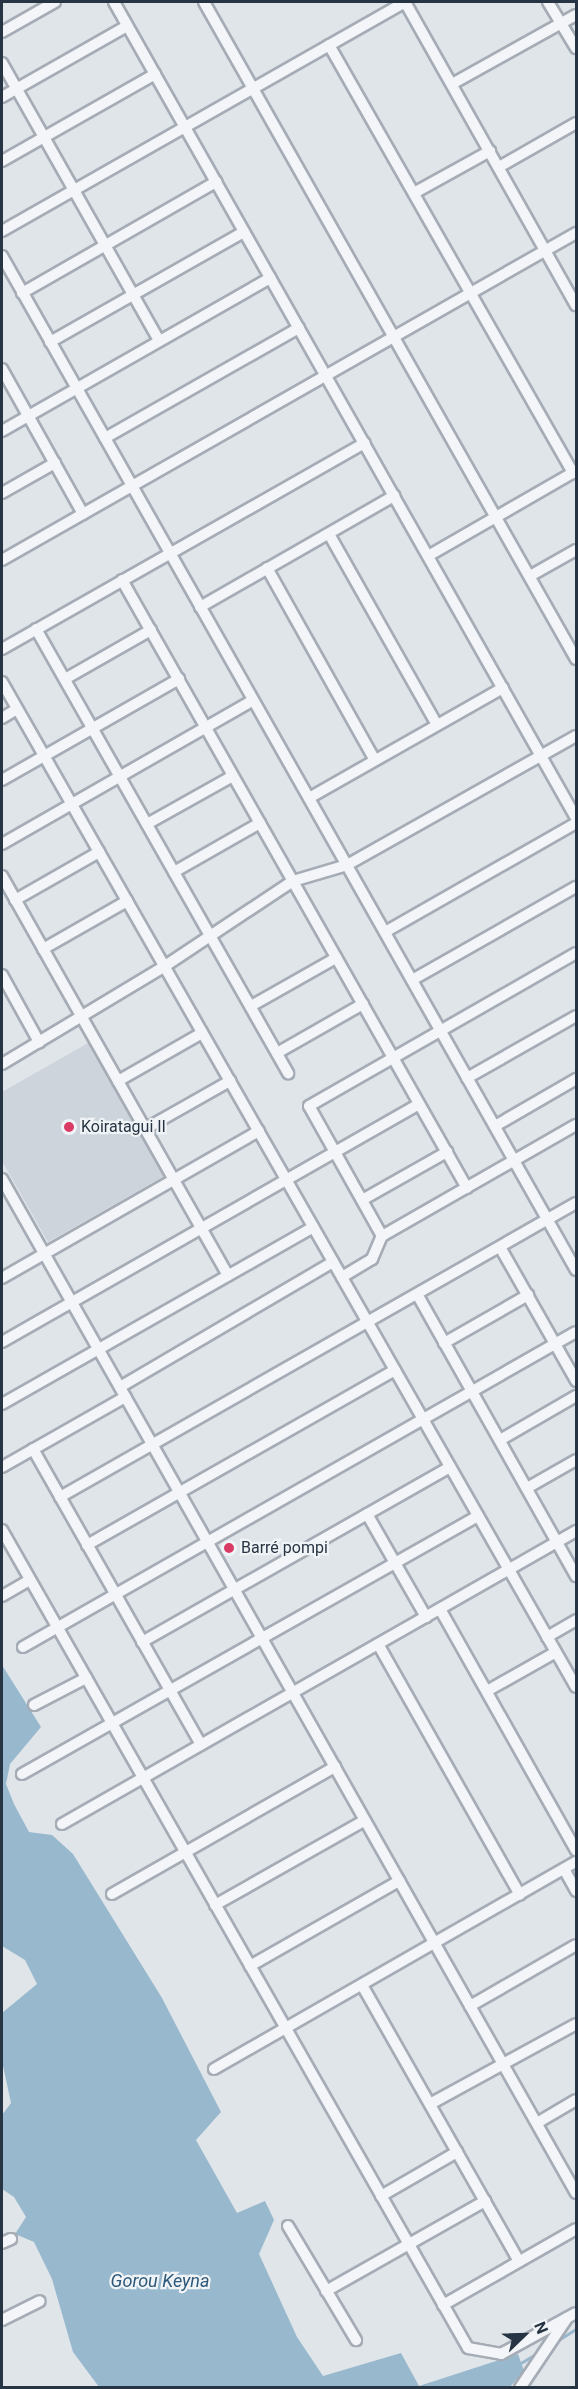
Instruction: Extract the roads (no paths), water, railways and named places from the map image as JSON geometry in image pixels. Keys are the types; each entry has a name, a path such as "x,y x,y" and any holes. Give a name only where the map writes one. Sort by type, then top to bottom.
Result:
{"street":[{"path":"2,32 55,2"},
{"path":"114,2 576,818"},
{"path":"204,2 530,576 572,639 576,659"},
{"path":"2,231 405,2 576,305"},
{"path":"548,2 576,48"},
{"path":"452,84 576,15"},
{"path":"2,97 127,26"},
{"path":"329,45 574,472 428,556"},
{"path":"2,63 159,341"},
{"path":"2,161 155,74"},
{"path":"499,167 576,123"},
{"path":"414,193 490,151"},
{"path":"22,292 216,182"},
{"path":"50,342 244,232"},
{"path":"2,560 576,233"},
{"path":"2,256 576,1270"},
{"path":"2,430 270,278"},
{"path":"105,438 299,328"},
{"path":"2,371 83,514"},
{"path":"2,649 364,443"},
{"path":"2,493 55,463"},
{"path":"200,607 394,496"},
{"path":"328,534 437,725"},
{"path":"530,576 576,550"},
{"path":"267,568 374,759"},
{"path":"122,580 467,1188"},
{"path":"36,629 288,1073"},
{"path":"65,679 151,630"},
{"path":"2,780 179,679"},
{"path":"2,682 576,1688"},
{"path":"309,798 374,759 503,688"},
{"path":"2,844 253,700"},
{"path":"2,718 17,709"},
{"path":"2,1064 165,966 293,880 347,865 576,736"},
{"path":"147,824 233,776"},
{"path":"174,872 260,823"},
{"path":"385,932 576,823"},
{"path":"15,900 99,852"},
{"path":"2,876 228,1275"},
{"path":"412,980 576,887"},
{"path":"43,949 127,901"},
{"path":"382,1236 309,1106 576,953"},
{"path":"250,1006 336,958"},
{"path":"2,975 39,1042"},
{"path":"277,1053 363,1004"},
{"path":"467,1078 576,1016"},
{"path":"118,1081 202,1033"},
{"path":"495,1126 576,1079"},
{"path":"145,1130 230,1081"},
{"path":"2,1342 420,1104"},
{"path":"342,1277 372,1258 382,1236 576,1125"},
{"path":"2,1278 259,1131"},
{"path":"362,1200 447,1152"},
{"path":"2,1179 470,2006 537,2123 573,2179 576,2193"},
{"path":"60,1497 576,1203"},
{"path":"2,1402 313,1227"},
{"path":"501,1247 576,1381"},
{"path":"2,1467 333,1262"},
{"path":"417,1294 576,1576"},
{"path":"444,1343 528,1295"},
{"path":"23,1647 576,1332"},
{"path":"87,1545 395,1370"},
{"path":"500,1440 576,1396"},
{"path":"33,1449 168,1692 201,1745"},
{"path":"527,1488 576,1460"},
{"path":"142,1642 450,1467"},
{"path":"367,1514 426,1617"},
{"path":"22,1774 478,1516"},
{"path":"2,1532 468,2348 485,2354 501,2354 572,2315"},
{"path":"62,1824 576,1532"},
{"path":"2,1596 30,1581"},
{"path":"440,1609 576,1850"},
{"path":"547,1637 576,1620"},
{"path":"378,1644 520,1895"},
{"path":"487,1691 556,1652"},
{"path":"34,1705 86,1678"},
{"path":"112,1894 335,1767"},
{"path":"215,1905 365,1820"},
{"path":"214,2069 576,1862"},
{"path":"564,1869 576,1891"},
{"path":"250,1966 399,1881"},
{"path":"470,2006 576,1945"},
{"path":"362,1985 519,2261"},
{"path":"430,2104 576,2024"},
{"path":"537,2123 576,2100"},
{"path":"381,2196 457,2152"},
{"path":"326,2291 484,2201"},
{"path":"288,2226 356,2340"},
{"path":"443,2304 576,2229"},
{"path":"2,2320 40,2301"},
{"path":"520,2388 572,2315"}],"water":[{"name":"Gorou Keyna","path":"2,1665 41,1727 10,1764 6,1784 14,1804 29,1832 52,1835 73,1854 162,1998 221,2112 196,2140 237,2213 265,2201 274,2220 259,2254 297,2337 323,2376 401,2353 419,2386 518,2354 524,2371 509,2388 99,2387 73,2352 52,2279 34,2242 15,2234 26,2217 14,2197 2,2189 2,2115 11,2103 2,2061 2,2013 37,1984 25,1960 2,1946"}],"waterway":[{"path":"555,2342 576,2329"},
{"path":"519,2364 539,2352"}],"place":[{"name":"Koiratagui II","path":"69,1127"},
{"name":"Barré pompi","path":"229,1548"}]}
